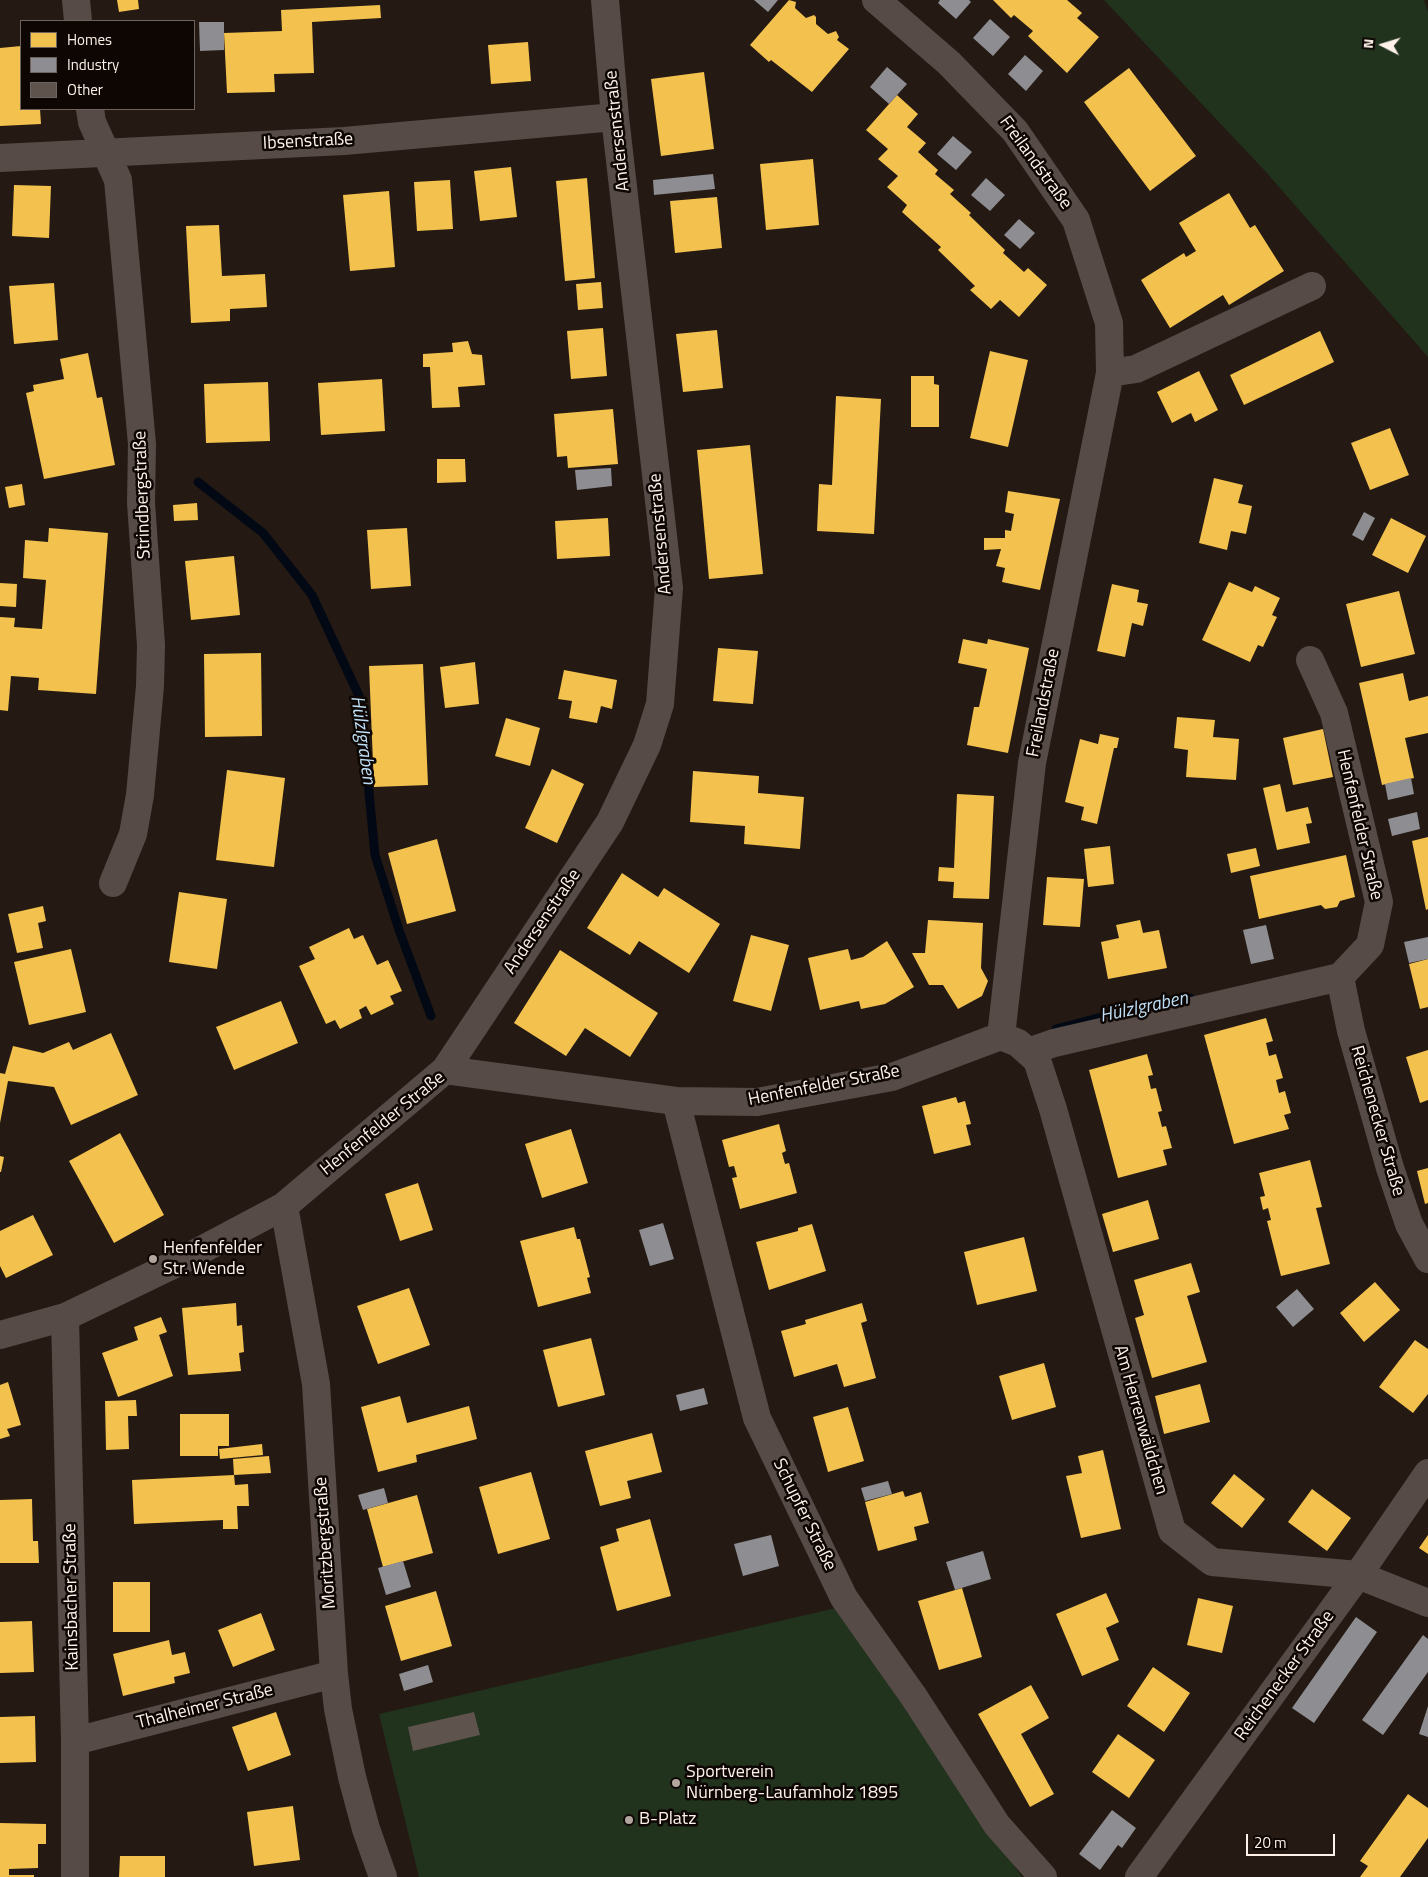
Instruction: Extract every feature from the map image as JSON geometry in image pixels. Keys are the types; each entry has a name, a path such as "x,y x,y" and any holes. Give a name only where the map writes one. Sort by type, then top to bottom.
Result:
{"street":[{"path":"76,0 78,20"},
{"name":"Andersenstraße","path":"445,1070 610,822 647,745 660,704 669,588 615,117 605,0"},
{"name":"Freilandstraße","path":"876,0 949,63 1015,131 1076,220 1109,323 1110,373 1032,764 1001,1036"},
{"name":"Strindbergstraße","path":"90,110 92,122 118,180 142,444 140,503 151,645 146,743 137,815 133,834 113,883"},
{"name":"Ibsenstraße","path":"0,158 106,151 344,141 615,117"},
{"path":"1110,373 1136,369 1312,286"},
{"name":"Henfenfelder Straße","path":"1310,660 1334,713 1379,902 1370,945 1340,977"},
{"path":"1001,1036 1018,1043 1028,1052 1054,1044 1340,977"},
{"name":"Reichenecker Straße","path":"1340,977 1351,1031 1390,1168 1409,1224 1428,1259"},
{"name":"Henfenfelder Straße","path":"0,1335 65,1317 158,1273 284,1206 445,1070 676,1101 757,1102 892,1077 1001,1036"},
{"name":"Am Herrenwäldchen","path":"1028,1052 1037,1060 1053,1109 1172,1531 1212,1562 1358,1575 1428,1603"},
{"name":"Schupfer Straße","path":"676,1101 757,1418 844,1598 914,1696 997,1825 1043,1877"},
{"name":"Moritzbergstraße","path":"284,1206 316,1384 334,1674 352,1777 366,1829 383,1877"},
{"name":"Kainsbacher Straße","path":"65,1317 76,1741 75,1877"},
{"name":"Reichenecker Straße","path":"1139,1877 1358,1575 1428,1473"},
{"name":"Thalheimer Straße","path":"76,1741 334,1674"}],"green space":[{"path":"1104,0 1424,0 1428,12 1428,357 1265,171"},
{"name":"Sportverein Nürnberg-Laufamholz 1895","path":"836,1608 1022,1877 419,1877 379,1714"}],"building: Homes":[{"path":"117,0 138,0 139,9 119,12"},
{"path":"789,0 796,2 795,8 806,18 814,15 816,17 816,24 828,34 836,31 839,37 837,40 849,49 812,92 771,60 769,62 750,45"},
{"path":"993,0 1067,0 1082,13 1077,18 1099,37 1067,73 1028,36 1033,31 1014,15 1011,18"},
{"path":"380,5 381,18 312,22 314,73 274,74 275,92 227,93 224,33 282,31 281,10"},
{"path":"528,42 531,81 491,84 488,45"},
{"path":"20,46 20,110 40,110 41,124 0,126 0,48"},
{"path":"1129,68 1196,156 1150,191 1084,102"},
{"path":"704,72 714,149 661,156 651,79"},
{"path":"897,95 918,114 907,127 926,143 918,152 938,170 935,174 954,190 950,194 971,213 969,215 1005,250 1003,253 1024,272 1028,268 1047,285 1019,317 1000,300 991,309 970,290 975,286 938,250 941,247 902,212 907,205 887,187 898,176 878,159 888,149 866,130"},
{"path":"813,159 819,225 766,230 760,164"},
{"path":"511,167 517,217 480,221 474,171"},
{"path":"587,178 595,278 565,281 556,181"},
{"path":"450,180 453,229 417,231 414,182"},
{"path":"14,185 51,186 49,238 12,236"},
{"path":"389,191 395,267 350,271 343,195"},
{"path":"1229,193 1250,228 1255,225 1284,271 1229,305 1223,295 1170,328 1141,280 1184,253 1186,257 1196,251 1179,223"},
{"path":"717,197 722,248 675,253 670,201"},
{"path":"219,225 222,276 265,274 267,307 230,309 230,321 191,323 186,226"},
{"path":"601,282 603,308 578,310 576,284"},
{"path":"54,283 58,340 14,344 9,286"},
{"path":"603,328 607,376 571,379 567,331"},
{"path":"717,330 723,388 683,392 676,334"},
{"path":"1320,331 1334,362 1244,405 1230,375"},
{"path":"468,341 472,354 482,355 485,385 458,387 460,407 432,408 430,367 423,367 423,354 453,352 452,343"},
{"path":"990,351 1028,360 1008,447 970,438"},
{"path":"88,353 97,398 102,397 115,465 44,479 26,393 34,391 33,385 64,379 60,359"},
{"path":"1199,371 1218,410 1195,422 1191,413 1172,423 1157,392"},
{"path":"911,376 934,376 934,384 939,385 939,427 911,427"},
{"path":"382,379 385,431 321,435 318,383"},
{"path":"268,382 270,441 206,443 204,384"},
{"path":"836,396 881,399 874,534 817,531 819,484 832,485"},
{"path":"613,409 618,464 568,468 567,456 557,457 554,414"},
{"path":"1390,428 1409,475 1370,490 1351,443"},
{"path":"750,445 763,574 709,579 697,450"},
{"path":"437,459 465,459 466,482 437,483"},
{"path":"1214,478 1243,485 1238,503 1252,506 1246,534 1231,531 1227,550 1199,543"},
{"path":"22,484 25,505 9,508 5,487"},
{"path":"1008,491 1060,499 1040,590 1002,582 1005,568 996,566 1001,549 984,550 984,538 1005,538 1005,530 1011,531 1014,514 1005,512"},
{"path":"197,503 198,520 174,521 173,505"},
{"path":"608,518 610,556 557,559 555,521"},
{"path":"1391,518 1426,536 1408,573 1372,555"},
{"path":"49,528 108,533 96,694 38,690 39,678 11,676 8,711 0,710 0,617 15,618 14,627 42,629 46,580 23,578 25,540 48,542"},
{"path":"407,528 411,586 371,589 367,530"},
{"path":"234,556 240,615 191,620 185,561"},
{"path":"1229,582 1252,592 1255,586 1280,598 1272,615 1277,617 1263,647 1258,645 1250,662 1202,640"},
{"path":"0,583 17,584 16,607 0,606"},
{"path":"1112,584 1139,590 1137,602 1148,604 1143,626 1132,623 1125,657 1097,651"},
{"path":"1399,591 1415,654 1361,667 1346,604"},
{"path":"963,639 987,644 988,639 1029,648 1008,753 967,745 974,707 979,707 987,669 958,663"},
{"path":"718,648 758,651 753,704 713,701"},
{"path":"261,653 262,736 205,737 204,654"},
{"path":"475,662 479,704 445,708 440,667"},
{"path":"423,664 428,785 374,787 369,666"},
{"path":"564,670 617,680 612,709 601,706 597,723 569,718 572,701 558,699"},
{"path":"1403,673 1409,701 1428,696 1428,733 1405,738 1414,778 1382,785 1359,683"},
{"path":"1177,717 1215,720 1213,737 1239,739 1236,780 1186,777 1188,750 1174,748"},
{"path":"506,718 540,728 530,766 495,756"},
{"path":"1323,729 1333,777 1293,785 1283,738"},
{"path":"1100,734 1119,738 1117,748 1114,748 1097,824 1081,820 1084,807 1065,802 1080,739 1098,744"},
{"path":"552,769 584,784 557,843 525,828"},
{"path":"227,770 285,778 274,867 216,860"},
{"path":"693,771 759,776 758,793 804,797 800,849 744,844 745,826 690,822"},
{"path":"1280,784 1286,812 1308,807 1312,823 1306,824 1310,843 1277,850 1263,788"},
{"path":"957,794 994,796 989,899 953,898 954,882 938,881 939,867 954,868"},
{"path":"1428,837 1428,909 1426,910 1412,841"},
{"path":"437,839 456,911 407,924 388,853"},
{"path":"1110,846 1114,884 1088,887 1084,849"},
{"path":"1256,848 1260,866 1231,873 1227,854"},
{"path":"1346,855 1355,897 1340,901 1337,907 1325,909 1321,905 1259,919 1250,876"},
{"path":"622,873 658,897 664,888 720,924 689,973 639,941 630,955 587,928"},
{"path":"1047,877 1084,879 1080,927 1043,925"},
{"path":"179,892 227,899 217,969 169,962"},
{"path":"43,906 46,921 38,923 43,948 17,953 8,914"},
{"path":"928,920 983,923 981,968 988,981 982,996 958,1009 943,985 929,985 912,953 925,953"},
{"path":"1140,920 1143,933 1159,930 1167,968 1108,979 1101,942 1119,938 1116,925"},
{"path":"349,928 354,939 363,935 377,965 388,960 402,991 390,996 394,1004 371,1015 366,1006 359,1010 362,1018 340,1029 335,1020 326,1024 299,966 315,959 309,947"},
{"path":"751,935 789,945 771,1011 733,1001"},
{"path":"887,941 914,987 885,1004 861,1009 859,1001 820,1010 808,958 848,949 851,960 863,957"},
{"path":"71,949 86,1012 29,1025 14,962"},
{"path":"560,950 658,1013 630,1057 585,1028 566,1056 514,1023"},
{"path":"1428,959 1428,1007 1420,1009 1409,964"},
{"path":"281,1001 298,1043 234,1070 216,1027"},
{"path":"1266,1018 1273,1041 1266,1043 1269,1056 1276,1054 1283,1078 1276,1080 1279,1093 1285,1091 1291,1113 1284,1115 1289,1129 1234,1144 1204,1035"},
{"path":"111,1033 138,1095 71,1125 54,1087 8,1081 0,1123 0,1073 5,1074 13,1046 43,1053 69,1042 73,1050"},
{"path":"1428,1050 1428,1100 1420,1103 1406,1057"},
{"path":"1147,1054 1153,1075 1148,1076 1151,1089 1156,1088 1162,1111 1158,1112 1162,1127 1166,1126 1172,1148 1163,1150 1167,1165 1118,1178 1089,1070"},
{"path":"956,1097 958,1103 965,1101 971,1124 966,1125 971,1145 934,1154 922,1106"},
{"path":"779,1124 786,1151 782,1153 785,1164 789,1163 797,1193 740,1209 732,1178 737,1177 734,1166 729,1167 722,1140"},
{"path":"571,1129 588,1183 542,1198 525,1144"},
{"path":"120,1133 164,1215 114,1243 69,1161"},
{"path":"0,1156 4,1157 1,1172 0,1172"},
{"path":"1310,1160 1322,1207 1316,1208 1330,1264 1281,1276 1267,1221 1271,1220 1268,1208 1263,1210 1260,1197 1265,1196 1259,1173"},
{"path":"1428,1168 1428,1203 1425,1204 1417,1171"},
{"path":"418,1183 433,1230 400,1241 385,1194"},
{"path":"1148,1200 1159,1239 1113,1252 1102,1214"},
{"path":"33,1215 53,1255 6,1278 0,1266 0,1231"},
{"path":"812,1224 826,1271 769,1290 756,1242 798,1231 798,1228"},
{"path":"574,1227 577,1239 580,1239 590,1277 587,1278 591,1293 538,1307 520,1241"},
{"path":"1024,1237 1037,1291 977,1305 964,1252"},
{"path":"1191,1263 1200,1292 1187,1296 1207,1362 1152,1378 1135,1318 1144,1315 1134,1280"},
{"path":"1375,1282 1400,1310 1364,1342 1340,1313"},
{"path":"409,1288 430,1345 378,1364 357,1306"},
{"path":"236,1303 237,1326 242,1325 244,1352 239,1353 241,1371 188,1375 182,1308"},
{"path":"862,1303 867,1321 861,1323 876,1378 844,1387 837,1364 794,1377 781,1331 806,1324 805,1320"},
{"path":"161,1317 167,1332 159,1335 173,1376 118,1397 102,1353 138,1340 134,1327"},
{"path":"591,1338 605,1395 558,1407 543,1350"},
{"path":"1415,1340 1428,1349 1428,1394 1413,1413 1379,1387"},
{"path":"1044,1363 1056,1407 1012,1420 999,1376"},
{"path":"8,1382 21,1425 7,1429 10,1436 0,1439 0,1385"},
{"path":"1200,1384 1210,1422 1164,1434 1155,1396"},
{"path":"400,1396 407,1423 469,1406 477,1439 416,1455 417,1462 378,1472 361,1407"},
{"path":"136,1400 137,1416 128,1416 129,1449 106,1450 105,1401"},
{"path":"848,1407 864,1461 828,1472 813,1417"},
{"path":"180,1414 229,1414 229,1446 218,1446 218,1456 180,1456"},
{"path":"652,1433 662,1472 627,1481 631,1498 600,1506 585,1451"},
{"path":"262,1444 263,1455 220,1459 219,1449"},
{"path":"1103,1450 1121,1529 1081,1538 1066,1476 1082,1473 1078,1456"},
{"path":"269,1456 271,1473 234,1475 233,1459"},
{"path":"531,1472 550,1539 498,1554 479,1487"},
{"path":"1234,1474 1265,1499 1242,1528 1211,1503"},
{"path":"234,1475 235,1485 248,1484 249,1506 237,1506 238,1529 223,1529 223,1520 134,1524 132,1480"},
{"path":"1312,1489 1351,1518 1327,1551 1288,1522"},
{"path":"903,1491 905,1497 921,1492 929,1523 914,1527 917,1540 878,1551 865,1502"},
{"path":"417,1495 433,1553 383,1567 367,1509"},
{"path":"32,1499 33,1541 38,1541 39,1563 0,1563 0,1500"},
{"path":"650,1519 671,1596 617,1611 600,1547 619,1541 616,1529"},
{"path":"1428,1535 1428,1554 1419,1548"},
{"path":"113,1582 150,1582 150,1632 113,1632"},
{"path":"962,1588 982,1657 939,1670 918,1601"},
{"path":"436,1591 452,1646 401,1661 385,1606"},
{"path":"1106,1593 1119,1622 1106,1628 1119,1660 1082,1676 1056,1614"},
{"path":"1198,1598 1233,1606 1222,1653 1187,1645"},
{"path":"261,1613 275,1650 233,1667 218,1630"},
{"path":"32,1621 34,1672 0,1673 0,1622"},
{"path":"169,1640 172,1655 185,1652 190,1673 174,1677 175,1683 123,1696 113,1654"},
{"path":"1153,1667 1190,1693 1164,1732 1127,1706"},
{"path":"1031,1685 1049,1718 1021,1734 1054,1794 1030,1807 978,1714"},
{"path":"276,1712 291,1755 248,1771 232,1727"},
{"path":"35,1716 36,1762 0,1763 0,1717"},
{"path":"1118,1734 1155,1760 1129,1798 1092,1772"},
{"path":"1408,1794 1428,1808 1428,1838 1400,1877 1360,1877 1368,1866 1360,1861"},
{"path":"293,1806 300,1860 254,1866 247,1812"},
{"path":"0,1823 46,1824 46,1844 38,1844 38,1868 9,1869 9,1875 34,1875 34,1877 0,1877"},
{"path":"120,1856 165,1856 165,1877 119,1877"}],"building: Industry":[{"path":"754,0 778,0 768,12"},
{"path":"940,0 969,0 971,2 956,19 938,3"},
{"path":"990,19 1010,37 993,56 973,38"},
{"path":"199,22 224,22 224,50 200,51"},
{"path":"1025,55 1043,71 1026,91 1008,74"},
{"path":"887,67 907,84 889,104 870,87"},
{"path":"953,136 972,152 956,170 937,154"},
{"path":"713,174 715,189 654,195 653,180"},
{"path":"986,178 1005,195 990,211 971,195"},
{"path":"1019,219 1035,233 1020,249 1004,235"},
{"path":"611,468 612,486 577,490 575,470"},
{"path":"1364,512 1375,518 1363,541 1352,535"},
{"path":"1411,778 1414,794 1388,800 1385,784"},
{"path":"1417,812 1420,829 1392,836 1388,819"},
{"path":"1266,925 1274,959 1251,964 1243,930"},
{"path":"1428,937 1428,959 1409,963 1404,942"},
{"path":"663,1223 674,1259 650,1266 639,1230"},
{"path":"1297,1289 1314,1309 1293,1327 1276,1307"},
{"path":"704,1388 708,1404 680,1411 676,1395"},
{"path":"888,1481 892,1494 865,1501 861,1488"},
{"path":"384,1488 388,1503 363,1510 358,1495"},
{"path":"771,1535 779,1566 743,1576 734,1544"},
{"path":"983,1551 991,1579 955,1590 946,1562"},
{"path":"403,1561 411,1587 386,1595 378,1568"},
{"path":"1356,1617 1377,1632 1314,1723 1292,1708"},
{"path":"1423,1635 1428,1639 1428,1672 1383,1735 1362,1720"},
{"path":"428,1665 433,1682 404,1691 399,1674"},
{"path":"1428,1706 1428,1737 1419,1734"},
{"path":"1112,1810 1136,1828 1122,1848 1118,1845 1100,1870 1079,1854"}],"building: Other":[{"path":"474,1712 480,1735 413,1751 408,1727"}],"waterway":[{"name":"Hülzlgraben","path":"198,482 263,533 312,595 360,698 375,855 399,930 431,1016"},
{"name":"Hülzlgraben","path":"1056,1029 1128,1010 1190,998"}],"place":[{"name":"Henfenfelder Str. Wende","path":"153,1259"},
{"name":"Sportverein Nürnberg-Laufamholz 1895","path":"676,1783"},
{"name":"B-Platz","path":"629,1820"}]}
